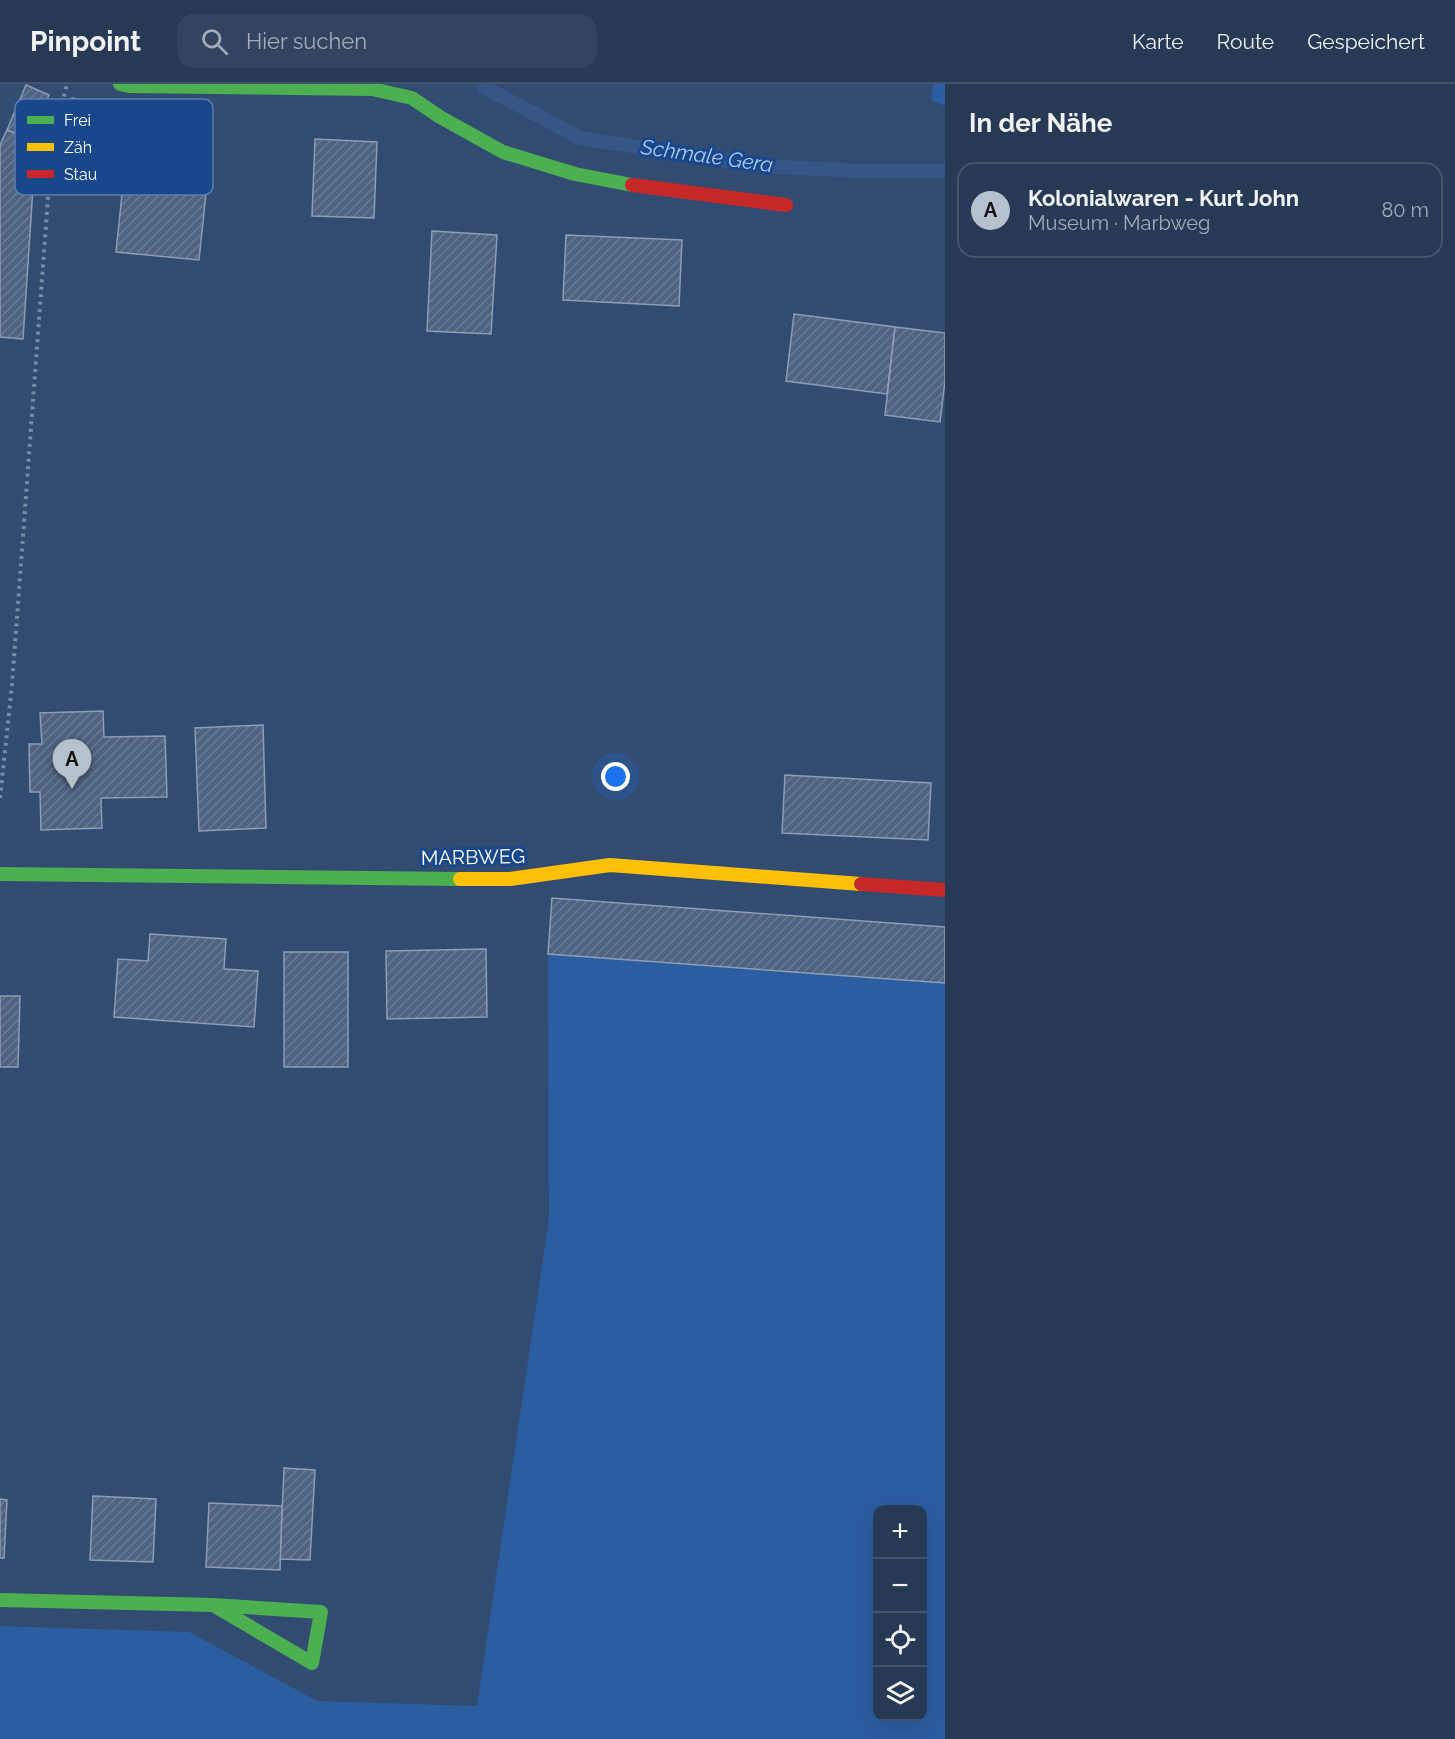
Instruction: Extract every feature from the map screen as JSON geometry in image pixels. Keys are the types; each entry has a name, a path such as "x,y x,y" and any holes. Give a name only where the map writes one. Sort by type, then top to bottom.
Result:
{"street":[{"path":"120,84 129,86 372,89 412,98 440,117 503,152 575,174 640,187 786,205"},
{"name":"MARBWEG","path":"0,874 510,879 610,865 945,890"},
{"path":"0,1600 213,1605 321,1612 312,1663 213,1605"}],"path":[{"path":"63,99 67,84"},
{"path":"0,798 12,684 48,195"}],"shaded area":[{"path":"933,84 945,84 945,106 931,100"},
{"path":"548,954 945,983 945,1739 0,1739 0,1626 189,1632 317,1701 477,1706 549,1219"}],"building":[{"path":"26,85 49,95 47,99 20,99"},
{"path":"15,111 15,133 7,130"},
{"path":"7,130 15,133 15,195 33,195 23,339 0,337 0,145"},
{"path":"315,139 377,142 374,218 312,216"},
{"path":"122,195 206,195 199,260 116,252"},
{"path":"432,231 497,235 491,334 427,331"},
{"path":"566,235 682,240 679,306 563,300"},
{"path":"794,314 895,327 887,394 786,381"},
{"path":"895,327 945,333 945,381 940,422 885,415"},
{"path":"103,711 104,737 165,736 167,797 101,798 102,828 41,830 40,792 30,792 29,744 42,744 40,713"},
{"path":"263,725 266,828 199,831 195,728"},
{"path":"785,775 931,783 928,840 782,833"},
{"path":"552,898 945,927 945,983 548,954"},
{"path":"150,934 226,939 224,969 258,971 254,1027 114,1017 118,959 148,961"},
{"path":"486,949 487,1017 387,1019 386,951"},
{"path":"284,952 348,952 348,1067 284,1067"},
{"path":"0,996 20,996 18,1067 0,1067"},
{"path":"284,1468 315,1470 310,1560 280,1559"},
{"path":"93,1496 156,1499 153,1562 90,1560"},
{"path":"0,1499 7,1500 4,1558 0,1558"},
{"path":"209,1503 282,1506 280,1570 206,1567"}],"waterway":[{"name":"Schmale Gera","path":"483,84 484,87 580,138 762,166 860,171 945,171"}],"traffic: fast":[{"path":"120,84 129,86 372,89 412,98 440,117 503,152 575,174 632,185"},
{"path":"0,874 460,879"},
{"path":"0,1600 213,1605 321,1612 312,1663 213,1605"}],"traffic: slow":[{"path":"460,879 510,879 610,865 861,884"}],"traffic: jam":[{"path":"632,185 786,205"},
{"path":"861,884 945,890"}],"place":[{"name":"Kolonialwaren - Kurt John","path":"72,789"}]}
